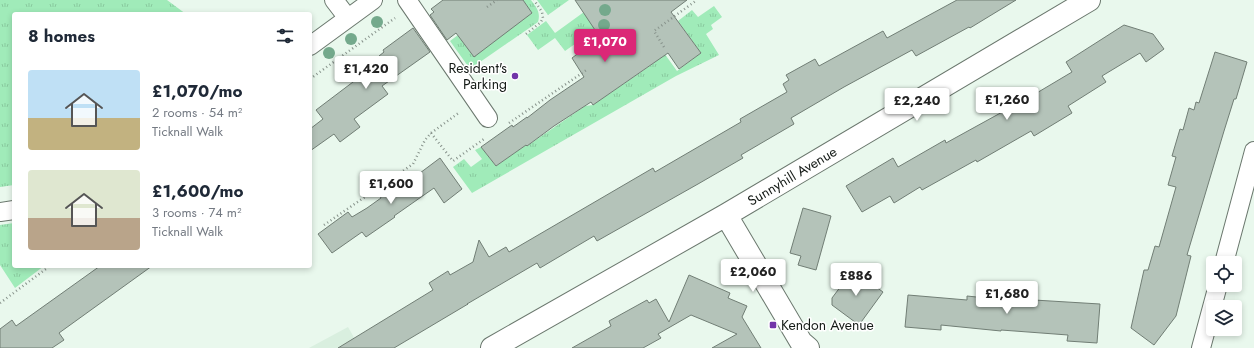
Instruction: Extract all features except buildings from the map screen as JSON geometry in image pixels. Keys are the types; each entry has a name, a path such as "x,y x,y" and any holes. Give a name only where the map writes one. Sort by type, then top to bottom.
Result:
{"street":[{"path":"334,0 347,18"},
{"path":"312,44 373,0"},
{"name":"Sunnyhill Avenue","path":"492,348 726,215 1089,0"},
{"path":"409,3 488,118"},
{"path":"1226,256 1254,151"},
{"path":"0,212 12,210"},
{"path":"726,215 801,342 808,348"},
{"path":"1201,348 1216,292"}],"path":[{"path":"487,7 497,0"},
{"path":"526,34 541,22 543,18 542,12 534,0"},
{"path":"664,47 654,31 697,0"},
{"path":"312,77 409,3"},
{"path":"324,225 413,164 425,140 431,133 477,101"},
{"path":"0,303 47,268"}],"shaded area":[{"path":"348,327 360,348 309,348"}],"green space":[{"path":"0,0 167,0 183,12 12,12 12,185 0,187"},
{"path":"523,0 531,0 535,5 538,10 538,22 470,69 450,41 458,35 474,56 532,13"},
{"path":"537,0 569,0 548,15"},
{"path":"589,0 599,27 565,51 555,38 538,50 527,35 546,21 555,33 584,12 580,7"},
{"path":"714,6 722,17 711,25 713,29 706,34 719,55 676,76 472,193 453,167 464,159 471,167 482,159 475,150 481,147 496,166 585,106 593,105 654,63 651,35 677,71 701,53 678,21 692,10 698,17"},
{"path":"12,223 12,268 41,268 15,288 0,265 0,225"}],"place":[{"name":"Resident's Parking","path":"515,76"},
{"name":"Kendon Avenue","path":"773,325"}]}
